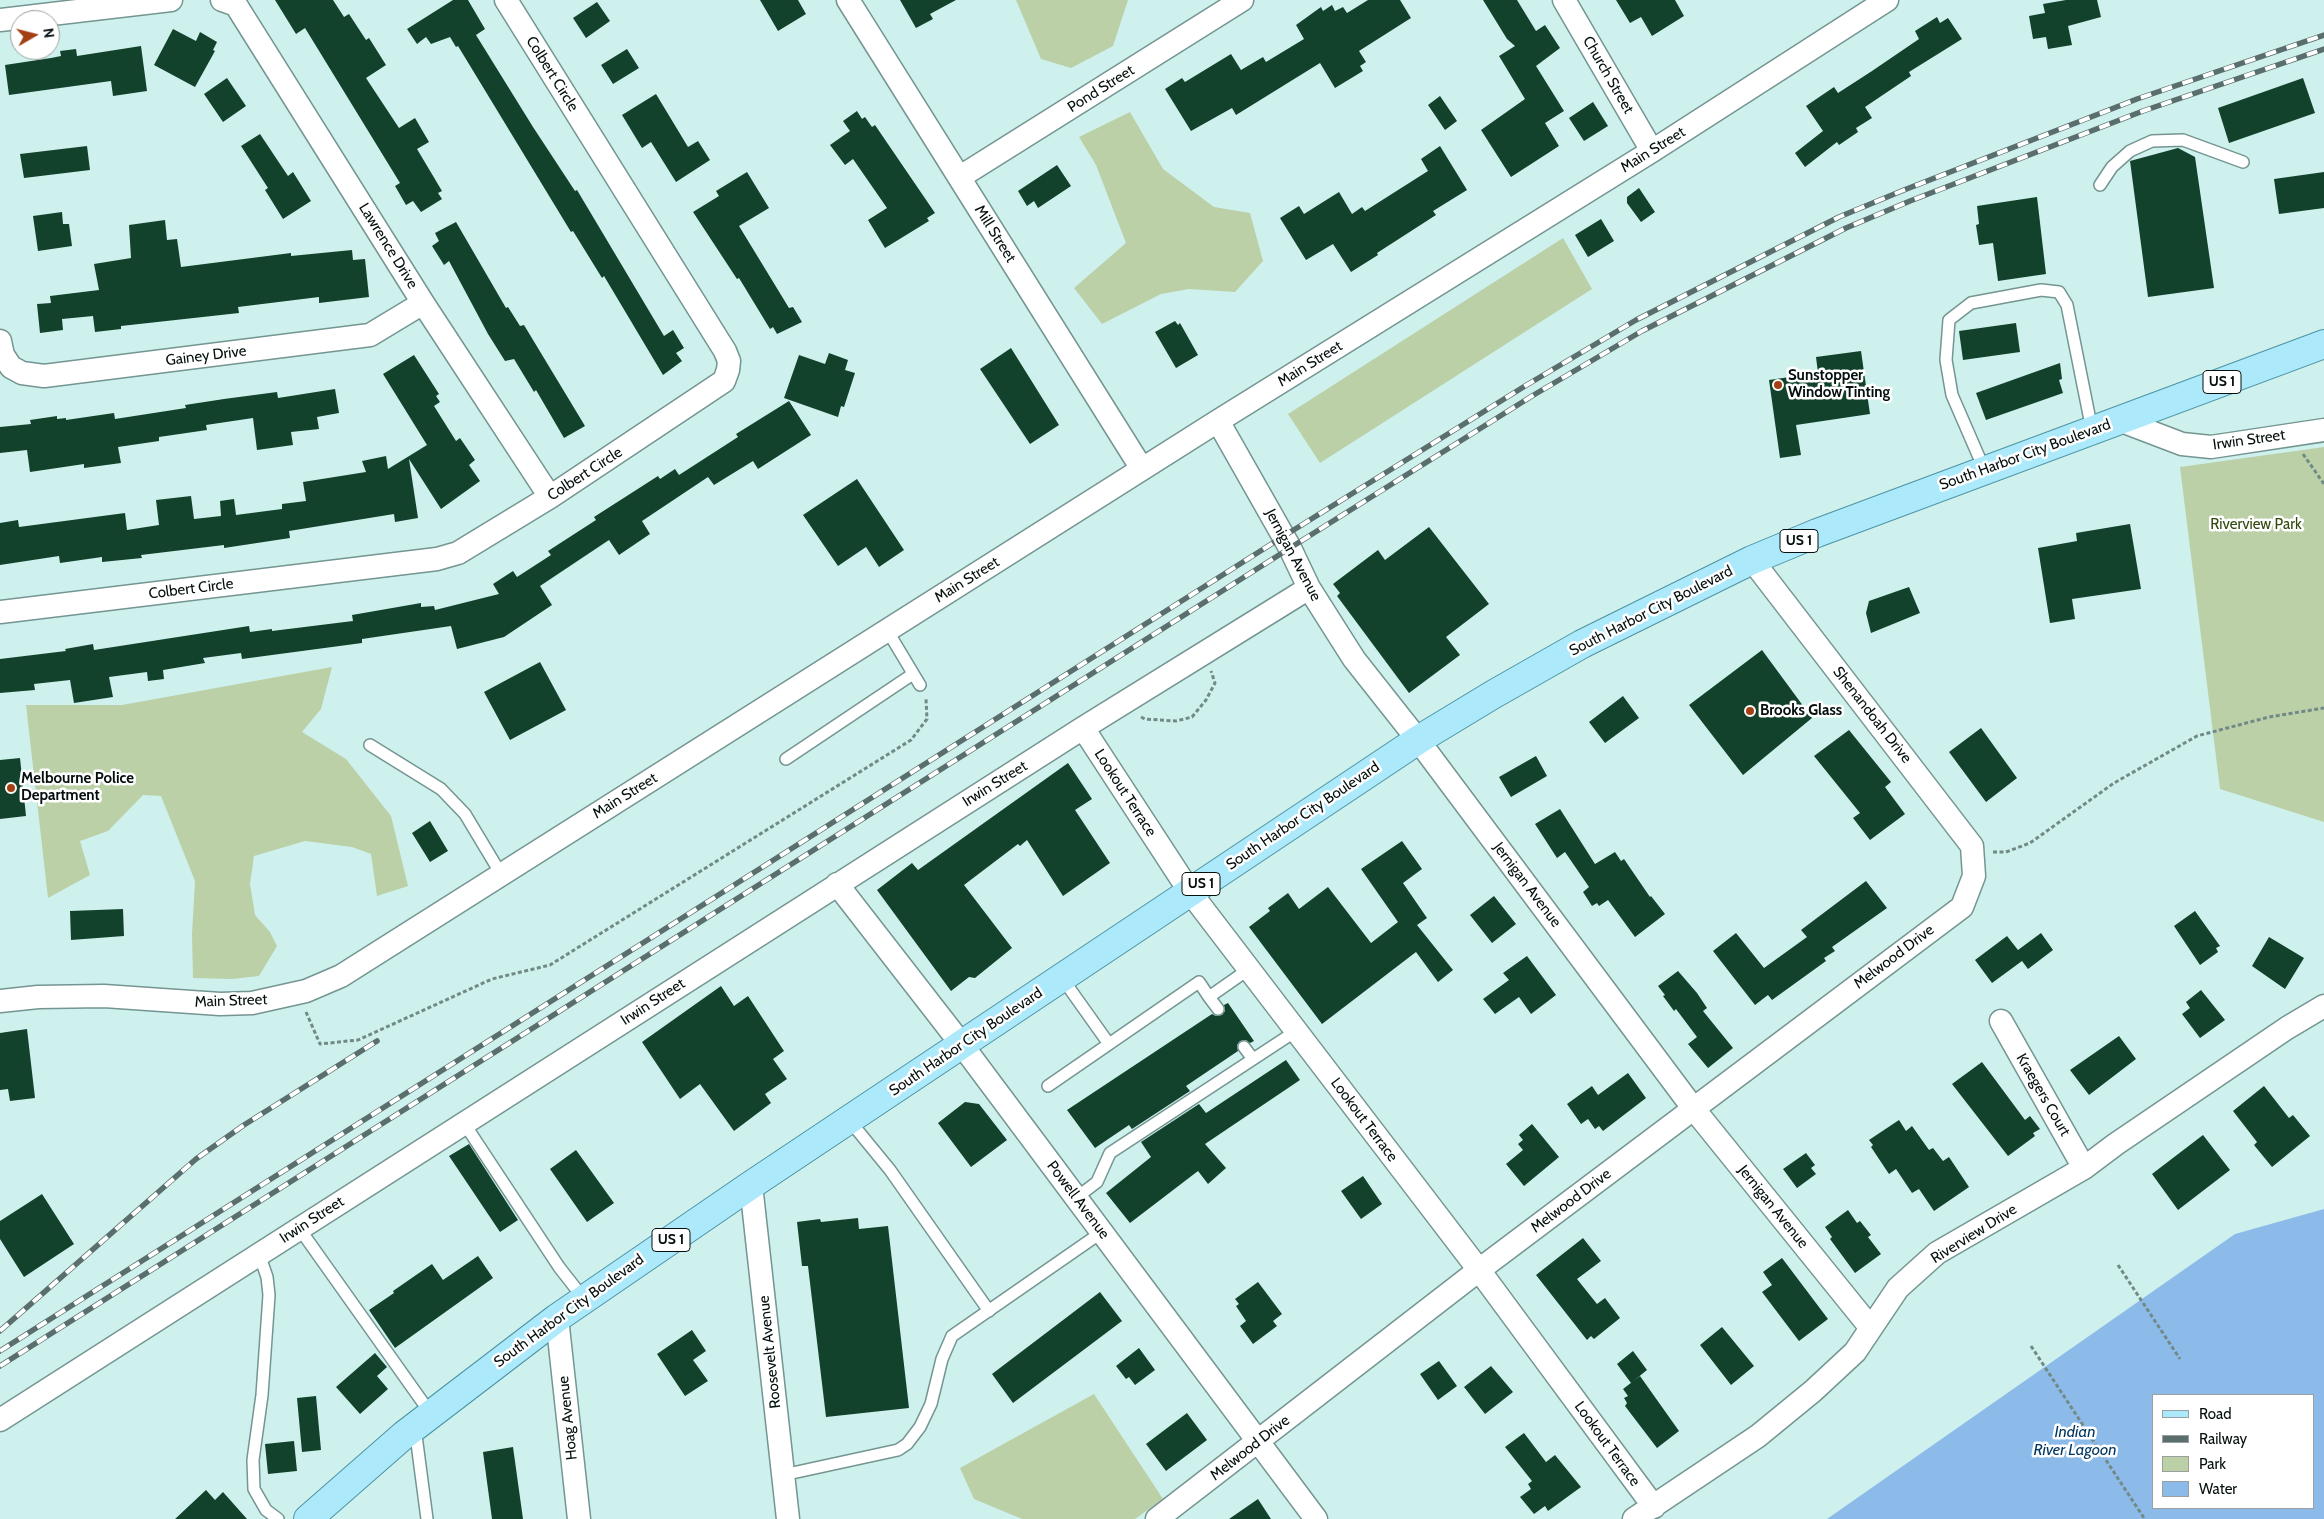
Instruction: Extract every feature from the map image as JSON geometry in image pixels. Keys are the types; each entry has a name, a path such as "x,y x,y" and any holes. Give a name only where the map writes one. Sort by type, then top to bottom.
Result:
{"main road":[{"name":"South Harbor City Boulevard","path":"312,1518 423,1420 584,1299 751,1185 1418,740 1582,644 1752,560 1817,533 2324,344"}],"street":[{"path":"0,20 171,0"},
{"name":"Lawrence Drive","path":"222,0 236,4 424,303 550,497"},
{"name":"Colbert Circle","path":"0,612 442,558 458,553 550,497 718,387 724,381 729,361 725,351 506,0"},
{"name":"Mill Street","path":"848,0 1142,469"},
{"name":"Pond Street","path":"960,177 1242,0"},
{"name":"Church Street","path":"1564,0 1652,151"},
{"name":"Main Street","path":"0,1001 38,997 104,996 220,1004 252,1003 297,994 340,976 1218,421 1652,151 1886,0"},
{"name":"Gainey Drive","path":"0,341 3,354 11,367 22,373 44,376 370,335 424,303"},
{"name":"Irwin Street","path":"2119,420 2182,444 2211,447 2324,430"},
{"name":"Jernigan Avenue","path":"1218,421 1284,536 1309,588 1354,659 1418,740 1693,1108 1870,1327"},
{"name":"Shenandoah Drive","path":"1752,560 1972,846 1974,876"},
{"name":"Irwin Street","path":"0,1420 1082,728 1309,588"},
{"name":"Lookout Terrace","path":"1082,728 1190,892 1479,1270 1654,1507"},
{"name":"Melwood Drive","path":"1157,1519 1479,1270 1962,907 1974,876"},
{"name":"Powell Avenue","path":"837,884 962,1045 1316,1519"},
{"name":"Riverview Drive","path":"1634,1519 1758,1436 1813,1392 1854,1352 1898,1288 1937,1253 2084,1168 2123,1139 2299,1020 2324,1006"},
{"name":"Kraegers Court","path":"2001,1021 2084,1168"},
{"name":"Roosevelt Avenue","path":"751,1185 788,1519"},
{"name":"Hoag Avenue","path":"557,1318 579,1519"}],"lane":[{"path":"2100,185 2112,167 2130,151 2152,141 2183,140 2243,162"},
{"path":"1985,470 1952,395 1946,360 1949,320 1971,303 2042,290 2059,292 2067,305 2092,430"},
{"path":"887,630 920,686"},
{"path":"786,759 913,674"},
{"path":"370,745 441,790 465,814 501,874"},
{"path":"1209,997 1249,969"},
{"path":"1062,978 1109,1044"},
{"path":"1048,1086 1199,982 1218,1009"},
{"path":"1076,1198 1097,1182 1110,1153 1296,1030"},
{"path":"1244,1047 1253,1059"},
{"path":"849,1120 890,1170 989,1311"},
{"path":"464,1123 559,1267 584,1299"},
{"path":"300,1228 423,1420 427,1519"},
{"path":"783,1475 898,1450 906,1444 920,1428 931,1404 942,1359 952,1336 1102,1232"},
{"path":"259,1254 267,1277 269,1295 262,1395 253,1460 254,1489 266,1510 278,1519"},
{"path":"418,1519 425,1502"}],"path":[{"path":"2290,435 2324,484"},
{"path":"1122,703 1145,719 1176,721 1192,717 1206,700 1215,683 1206,652"},
{"path":"297,994 320,1044 358,1040 492,980 550,965 911,740 927,718 926,692 920,686"},
{"path":"1973,852 2006,852 2030,843 2114,783 2196,736 2269,717 2324,708"},
{"path":"2118,1265 2180,1359"},
{"path":"2031,1346 2144,1518"}],"green space":[{"path":"1016,0 1128,0 1113,46 1071,68 1041,59"},
{"path":"1130,112 1163,169 1214,207 1250,213 1263,261 1235,292 1189,289 1161,294 1102,324 1074,288 1126,243 1096,165 1079,137"},
{"path":"1563,238 1592,289 1320,463 1288,414"},
{"name":"Riverview Park","path":"2324,447 2324,822 2220,789 2180,467"},
{"path":"332,667 321,709 302,732 346,759 391,816 408,886 377,896 371,854 352,847 305,841 254,856 250,884 255,915 270,932 277,946 259,976 232,979 193,978 192,934 195,881 161,796 143,795 108,831 80,841 90,875 48,898 26,705 122,705"},
{"path":"1094,1394 1163,1499 1135,1519 1022,1519 974,1499 960,1468"}],"water":[{"name":"Indian River Lagoon","path":"2324,1209 2324,1519 1827,1519 2235,1234"}],"building":[{"path":"275,0 333,0 344,17 349,14 366,40 369,38 386,65 366,78 399,128 415,118 429,142 417,149 442,191 438,193 442,199 421,212 413,201 406,205 395,186 400,183 305,28 296,34"},
{"path":"453,0 468,0 485,29 476,35 533,127 575,191 577,190 664,336 673,330 684,348 676,353 682,361 663,375 604,276 602,278 573,231 571,232 458,46 456,47 450,37 431,44 426,37 417,44 407,29"},
{"path":"760,0 798,0 806,14 778,31"},
{"path":"900,0 956,0 930,14 933,19 916,28"},
{"path":"1368,0 1400,0 1411,18 1359,51 1366,62 1360,66 1363,71 1335,88 1320,63 1236,115 1232,108 1191,131 1165,89 1182,78 1185,82 1231,54 1241,70 1263,57 1266,62 1304,39 1296,25 1321,7 1323,11 1332,5 1335,11 1343,7 1347,13"},
{"path":"1483,0 1517,0 1536,31 1545,25 1560,48 1536,66 1564,111 1545,123 1559,146 1511,177 1481,130 1525,99 1499,56 1515,46 1507,39"},
{"path":"1616,0 1675,0 1684,16 1652,36 1641,17 1630,23"},
{"path":"2066,0 2097,0 2101,17 2068,26 2072,45 2048,49 2046,37 2033,39 2029,16 2045,13 2043,4"},
{"path":"597,2 610,21 586,38 573,18"},
{"path":"1937,17 1940,23 1948,18 1962,39 1909,72 1911,76 1865,107 1872,118 1856,128 1858,132 1839,145 1837,142 1805,167 1795,153 1823,131 1806,106 1834,87 1838,93 1872,71 1919,39 1915,31"},
{"path":"173,29 196,41 200,32 217,42 213,50 215,51 195,87 154,65"},
{"path":"141,46 147,91 113,96 111,81 9,95 5,65 38,60 60,60 60,51 76,49 77,56"},
{"path":"627,49 639,68 613,84 601,65"},
{"path":"227,78 246,106 223,122 204,94"},
{"path":"2303,78 2315,113 2229,143 2218,108"},
{"path":"656,94 688,147 698,141 710,160 676,182 651,142 642,148 622,115"},
{"path":"1440,96 1457,121 1445,130 1428,105"},
{"path":"1593,102 1608,126 1584,141 1569,118"},
{"path":"857,111 862,119 865,117 872,127 875,125 935,213 927,218 929,221 885,248 868,220 887,208 853,159 845,165 830,145 850,131 843,121"},
{"path":"260,134 288,176 293,172 311,201 283,219 265,190 268,188 241,146"},
{"path":"87,146 90,170 24,178 20,154"},
{"path":"1440,146 1467,190 1433,211 1436,215 1351,272 1333,244 1306,260 1280,218 1299,206 1304,214 1339,192 1352,214 1362,207 1365,211 1428,171 1421,159"},
{"path":"2178,148 2195,157 2214,288 2148,297 2130,161"},
{"path":"1057,165 1071,186 1038,208 1034,201 1027,206 1018,191"},
{"path":"747,172 769,208 739,226 789,308 793,307 802,322 777,334 773,327 770,329 739,278 737,279 693,212 719,196 716,191"},
{"path":"2324,172 2324,208 2279,214 2274,179"},
{"path":"1639,188 1655,212 1641,222 1627,203 1627,197"},
{"path":"2037,197 2046,274 1998,281 1993,243 1979,245 1976,225 1979,224 1977,206"},
{"path":"62,212 63,224 69,224 72,246 38,251 33,216"},
{"path":"1601,219 1614,241 1588,257 1575,235"},
{"path":"165,220 167,240 177,239 181,267 291,253 291,256 352,250 353,260 365,259 369,297 319,303 319,297 238,307 239,313 121,326 121,329 95,332 93,316 62,319 63,330 40,333 37,304 51,303 50,296 99,290 94,264 131,258 129,225"},
{"path":"456,222 506,308 508,307 520,326 524,325 585,426 564,438 536,390 534,392 514,359 505,361 488,334 449,261 444,265 432,246 439,241 435,233"},
{"path":"1175,321 1178,325 1180,323 1198,355 1176,368 1155,332"},
{"path":"2016,323 2020,352 1963,360 1959,331"},
{"path":"1011,348 1059,425 1030,444 980,369"},
{"path":"1861,351 1870,414 1796,425 1801,455 1780,458 1769,380 1818,373 1816,357"},
{"path":"829,353 848,360 845,370 855,373 844,407 841,406 838,417 784,398 799,355 825,364"},
{"path":"414,355 439,394 436,396 440,402 434,406 456,441 460,438 475,460 469,465 480,481 441,509 409,459 418,518 395,522 394,514 289,531 290,538 224,548 224,545 141,555 142,558 102,562 102,557 60,563 59,556 0,565 0,523 18,520 19,527 125,513 127,530 159,525 156,500 191,496 194,519 221,516 220,501 234,499 236,515 282,509 282,504 306,501 303,482 366,472 362,461 386,456 388,469 427,445 383,374"},
{"path":"2060,363 2062,379 2059,380 2063,393 1986,420 1976,393"},
{"path":"335,389 339,413 317,417 319,429 291,432 293,445 257,450 253,418 206,425 207,430 159,437 159,441 118,447 121,463 84,468 84,464 30,472 27,450 0,453 0,427 31,424 30,420 57,416 57,419 66,418 66,420 114,413 115,419 186,408 185,405 224,399 277,392 278,398"},
{"path":"789,401 811,435 758,469 753,461 714,485 708,477 642,521 650,534 619,555 609,540 540,586 552,605 504,637 457,649 451,626 362,639 362,643 242,659 241,653 203,658 205,663 163,670 164,679 148,681 147,672 109,677 113,697 74,703 70,680 34,684 35,690 0,693 0,659 66,651 65,649 93,644 94,650 249,626 250,632 272,629 272,631 353,621 352,615 421,603 421,607 434,606 435,610 499,594 493,584 513,571 517,577 551,555 548,551 596,520 594,517 658,476 660,479 675,469 679,475 738,437 736,434"},
{"path":"857,479 904,550 879,567 866,547 838,566 803,515"},
{"path":"2130,524 2141,589 2072,599 2075,619 2050,623 2038,548 2077,541 2076,533"},
{"path":"1429,527 1489,604 1446,637 1460,655 1409,693 1337,596 1340,593 1333,584 1378,550 1385,560"},
{"path":"1909,587 1920,613 1871,633 1866,613 1869,601"},
{"name":"Brooks Glass","path":"1762,650 1812,718 1743,775 1689,705"},
{"path":"540,662 566,710 510,740 484,692"},
{"path":"1623,696 1639,718 1605,743 1589,722"},
{"path":"1981,728 2017,778 1986,802 1949,752"},
{"path":"1849,730 1891,782 1885,787 1905,814 1870,840 1853,818 1860,813 1814,756"},
{"path":"1536,756 1547,776 1511,797 1499,777"},
{"name":"Melbourne Police Department","path":"20,758 26,816 0,819 0,760"},
{"path":"1068,763 1092,799 1075,810 1110,863 1063,896 1027,840 1020,846 1018,844 964,885 1012,948 975,978 969,977 951,991 877,890 912,863 918,870"},
{"path":"1560,809 1595,864 1615,852 1621,861 1624,859 1650,897 1665,914 1635,937 1608,900 1599,906 1597,903 1592,906 1583,892 1589,887 1565,852 1557,858 1535,824"},
{"path":"430,821 448,851 430,862 412,833"},
{"path":"1402,841 1422,869 1403,883 1427,918 1417,925 1453,970 1438,982 1416,952 1322,1024 1249,927 1270,911 1268,908 1288,893 1299,909 1328,887 1371,943 1398,922 1361,869"},
{"path":"1866,881 1887,908 1832,947 1835,951 1824,958 1826,961 1772,1000 1768,995 1755,1005 1713,951 1736,933 1764,968 1807,937 1801,930"},
{"path":"1494,896 1516,924 1492,943 1470,915"},
{"path":"123,909 124,936 71,940 70,911"},
{"path":"2195,911 2220,946 2216,948 2218,952 2200,965 2174,926"},
{"path":"2041,933 2053,950 2028,969 2022,961 1992,983 1975,960 2007,936 2018,950"},
{"path":"2269,937 2304,958 2285,989 2252,966"},
{"path":"1527,956 1556,995 1531,1014 1519,997 1495,1014 1483,999 1509,980 1503,973"},
{"path":"1678,971 1707,1008 1703,1011 1733,1048 1708,1068 1688,1044 1697,1037 1676,1009 1674,1011 1658,986"},
{"path":"721,986 734,1006 748,996 784,1051 773,1059 787,1079 765,1094 771,1103 734,1131 700,1084 680,1099 642,1042"},
{"path":"2201,990 2225,1020 2200,1038 2182,1014 2190,1008 2186,1002"},
{"path":"1228,1003 1254,1041 1250,1043 1246,1040 1240,1041 1237,1045 1238,1051 1186,1086 1190,1091 1132,1129 1129,1125 1095,1148 1067,1110 1212,1014 1216,1016 1222,1015 1225,1011 1224,1005"},
{"path":"27,1029 35,1098 10,1101 8,1089 0,1090 0,1033"},
{"path":"2119,1036 2136,1059 2089,1095 2070,1070"},
{"path":"1286,1060 1300,1080 1205,1144 1226,1168 1208,1184 1198,1171 1130,1223 1106,1193 1151,1157 1141,1142 1199,1104 1206,1113"},
{"path":"1982,1062 2025,1120 2030,1116 2040,1129 2033,1133 2035,1136 2008,1156 1952,1084"},
{"path":"1628,1073 1646,1098 1603,1131 1599,1126 1595,1129 1588,1119 1581,1124 1567,1104 1592,1086 1598,1095"},
{"path":"2264,1086 2289,1118 2293,1115 2310,1136 2272,1167 2254,1145 2257,1142 2233,1111"},
{"path":"965,1102 979,1104 1007,1140 971,1167 938,1123"},
{"path":"1899,1120 1906,1131 1912,1126 1929,1150 1933,1148 1943,1161 1949,1157 1969,1187 1934,1211 1919,1189 1912,1193 1896,1169 1889,1174 1871,1147 1873,1145 1869,1140"},
{"path":"1532,1124 1559,1157 1524,1186 1506,1164 1523,1150 1518,1144 1523,1140 1519,1135"},
{"path":"2203,1135 2230,1170 2178,1210 2152,1174"},
{"path":"469,1144 518,1220 500,1232 449,1156"},
{"path":"576,1150 614,1203 587,1222 550,1169"},
{"path":"1806,1153 1815,1165 1811,1168 1816,1174 1797,1188 1783,1169"},
{"path":"1363,1176 1382,1204 1361,1219 1341,1191"},
{"path":"42,1194 74,1244 24,1277 0,1239 0,1221"},
{"path":"1848,1210 1857,1223 1860,1221 1871,1235 1868,1237 1881,1254 1855,1273 1830,1239 1832,1237 1825,1227"},
{"path":"858,1218 859,1229 888,1226 909,1408 826,1417 808,1266 802,1266 797,1222 820,1219 821,1222"},
{"path":"1583,1238 1601,1261 1577,1279 1597,1304 1605,1298 1620,1318 1594,1339 1591,1336 1587,1340 1536,1275"},
{"path":"478,1256 493,1278 395,1348 369,1310 432,1264 443,1280"},
{"path":"1782,1258 1828,1319 1799,1341 1762,1292 1772,1285 1763,1272"},
{"path":"1258,1282 1282,1314 1273,1321 1277,1326 1253,1344 1240,1326 1246,1321 1236,1306 1239,1304 1235,1299"},
{"path":"1100,1292 1122,1321 1013,1403 992,1374"},
{"path":"1722,1327 1754,1366 1731,1385 1700,1345"},
{"path":"692,1330 706,1351 693,1360 708,1381 685,1396 657,1354"},
{"path":"1139,1348 1155,1370 1135,1385 1129,1377 1126,1379 1116,1366"},
{"path":"1633,1351 1647,1370 1631,1383 1617,1364"},
{"path":"375,1353 387,1367 377,1376 388,1389 360,1414 336,1387"},
{"path":"1439,1361 1457,1386 1438,1400 1420,1374"},
{"path":"1491,1366 1513,1392 1485,1414 1464,1387"},
{"path":"1640,1376 1679,1431 1657,1448 1625,1406 1627,1403 1624,1398 1628,1396 1623,1389"},
{"path":"316,1396 321,1450 302,1452 297,1398"},
{"path":"1187,1413 1207,1440 1166,1471 1146,1444"},
{"path":"1524,1433 1546,1462 1555,1455 1581,1487 1548,1511 1545,1506 1534,1514 1520,1497 1531,1489 1528,1484 1532,1481 1505,1447"},
{"path":"294,1441 297,1471 268,1474 265,1444"},
{"path":"513,1447 523,1519 492,1519 483,1452"},
{"path":"206,1490 215,1500 223,1492 247,1519 175,1519"},
{"path":"1258,1499 1271,1519 1229,1519"}],"railway":[{"path":"0,1351 1284,536 1525,386 1636,320 1839,217 1904,190 2137,99 2324,35"},
{"path":"0,1366 1290,548 1532,396 1642,331 1846,228 1910,201 2143,111 2324,49"},
{"path":"0,1331 196,1159 244,1125 377,1041"}],"place":[{"name":"Sunstopper Window Tinting","path":"1778,385"},
{"name":"Brooks Glass","path":"1750,711"},
{"name":"Melbourne Police Department","path":"11,788"}]}
